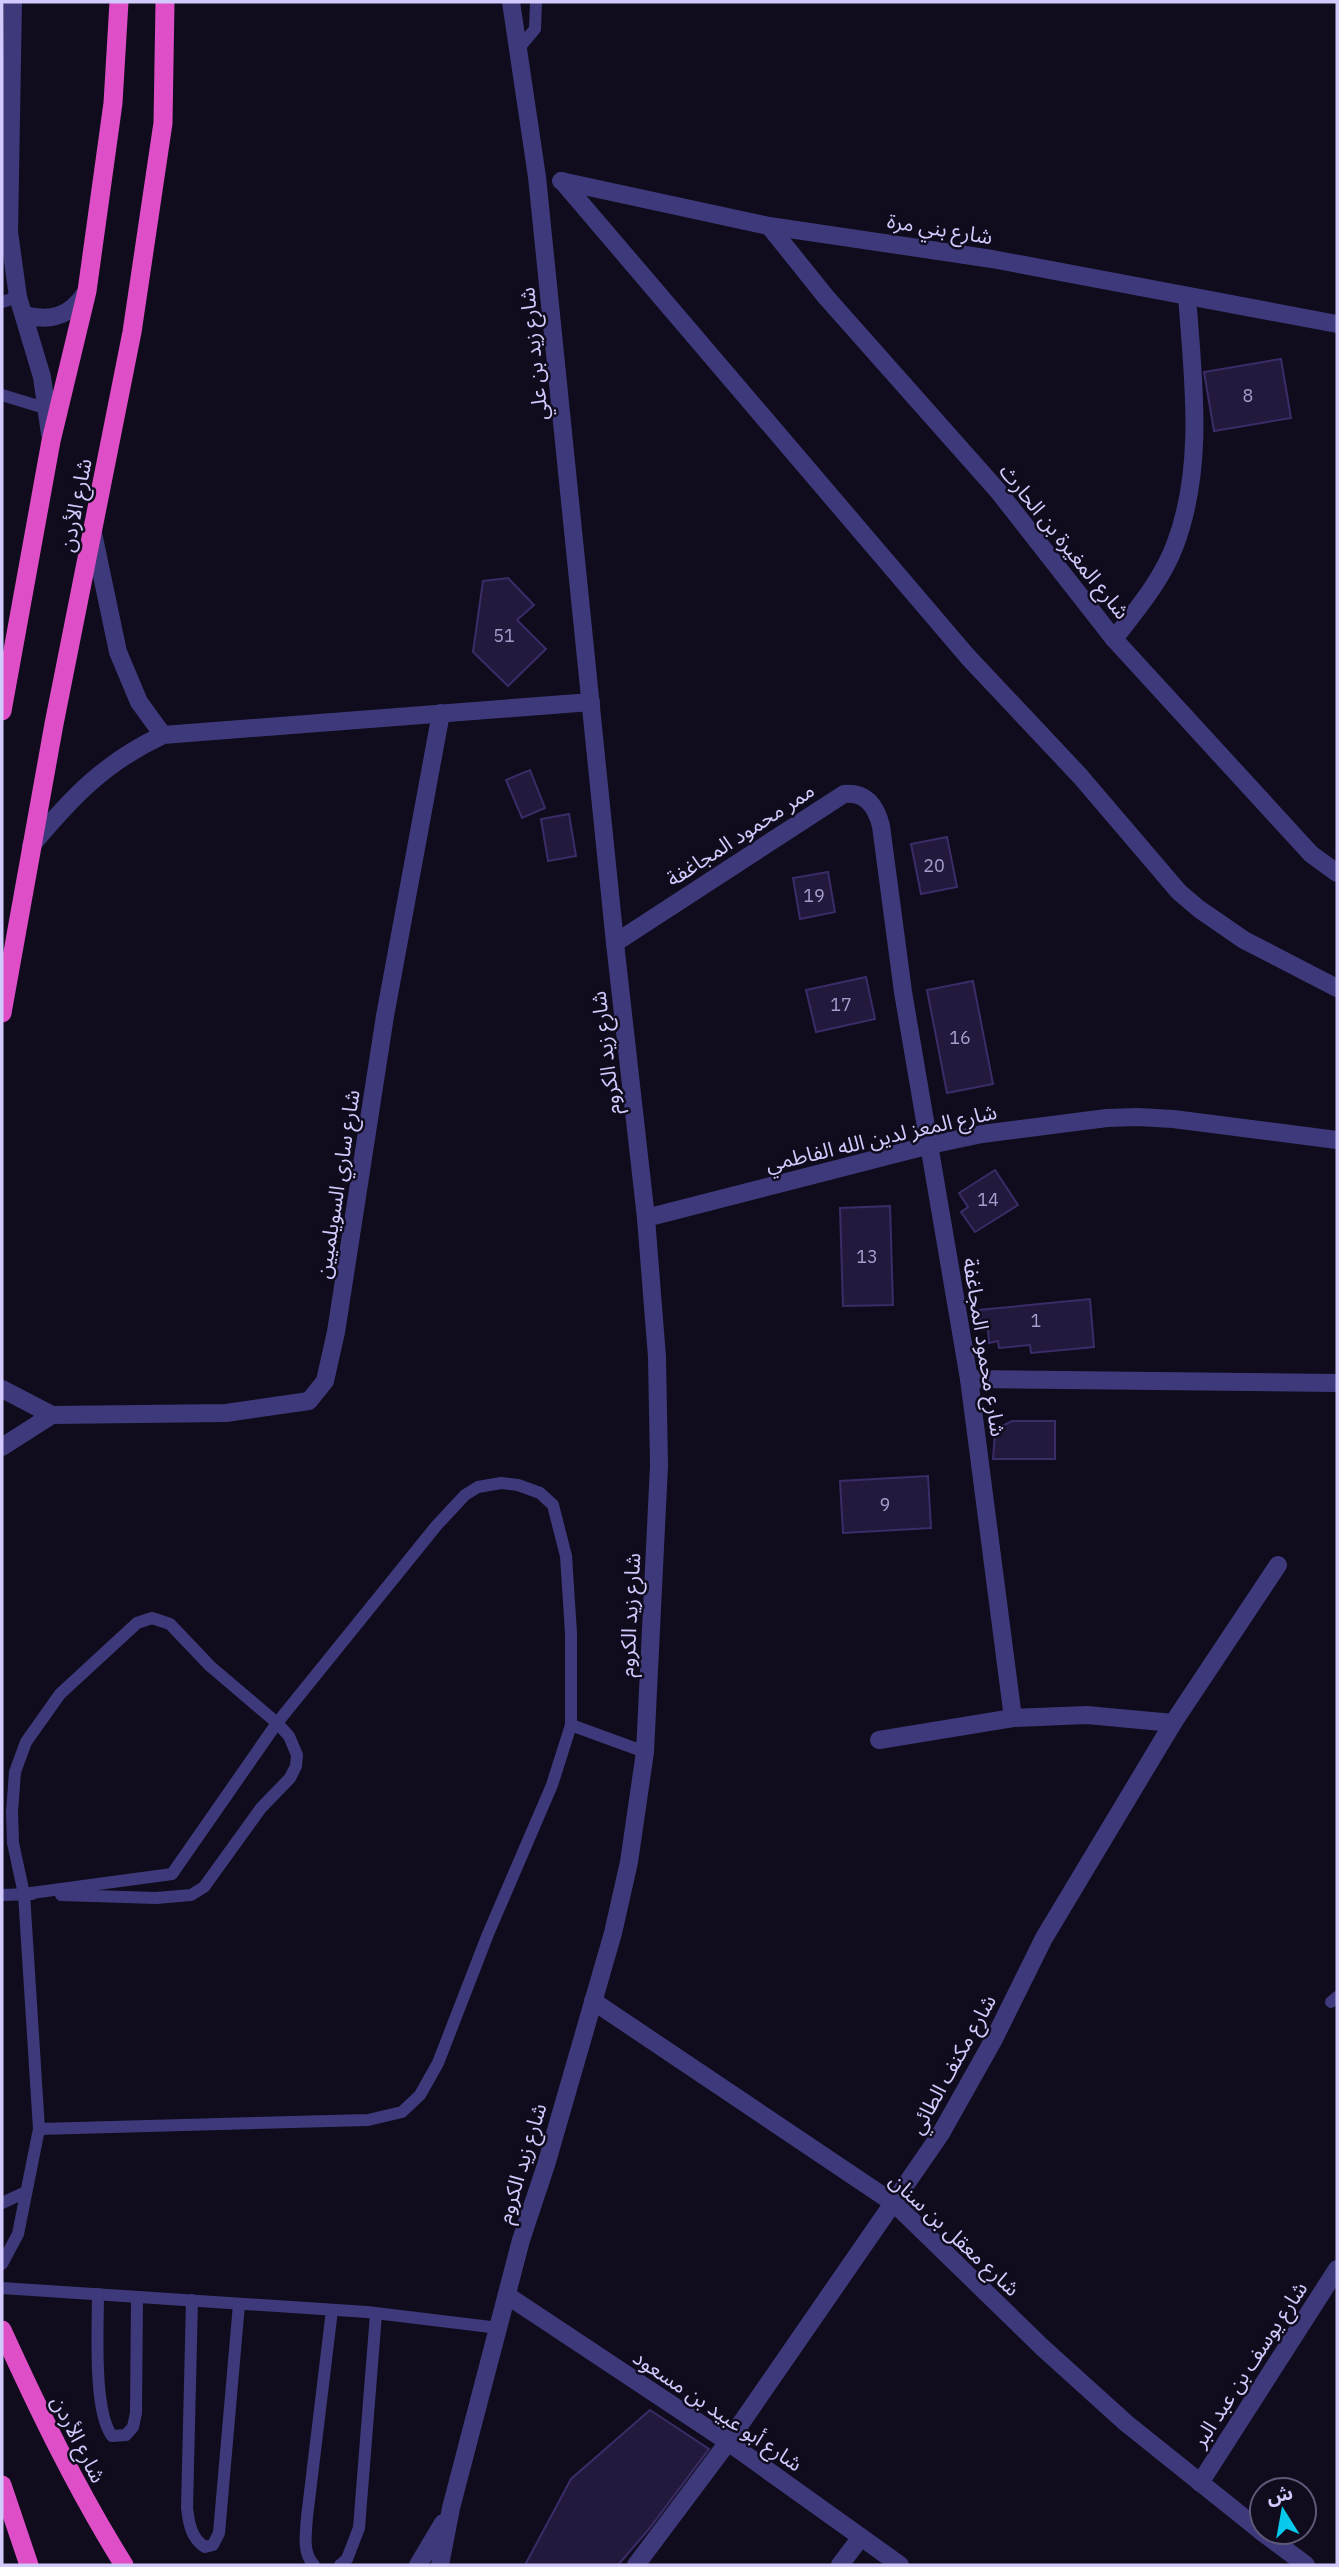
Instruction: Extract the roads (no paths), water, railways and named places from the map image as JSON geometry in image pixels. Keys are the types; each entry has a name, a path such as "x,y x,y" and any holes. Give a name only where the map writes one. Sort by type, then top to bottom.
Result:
{"highway":[{"name":"شارع الأردن","path":"2,711 51,441 87,291 113,103 119,2"},
{"name":"شارع الأردن","path":"2,1013 31,845 132,332 163,123 165,2"},
{"name":"شارع الأردن","path":"2,2330 43,2420 94,2516 124,2565"},
{"path":"2,2485 29,2565"}],"street":[{"path":"13,2 10,299 24,314 42,377 51,441"},
{"name":"شارع زيد بن علي","path":"511,2 537,177 591,702"},
{"name":"شارع بني مرة","path":"537,177 769,226 992,258 1337,324"},
{"path":"562,181 968,657 1080,776 1188,901 1244,940 1337,988"},
{"name":"شارع المغيرة بن الحارث","path":"769,226 826,297 998,491 1114,639 1311,854 1337,873"},
{"path":"24,314 39,319 54,318 79,304 87,291"},
{"path":"1114,639 1155,585 1175,545 1188,498 1195,447 1195,399 1187,296"},
{"path":"93,533 118,652 139,702 163,735"},
{"path":"31,845 93,778 133,749 163,735 591,702"},
{"name":"شارع زيد الكروم","path":"440,2565 451,2508 521,2240 613,1933 629,1862 645,1752 659,1466 657,1357 646,1218 591,702"},
{"name":"شارع ساري السويلميين","path":"2,1389 52,1415 187,1414 261,1409 309,1401 325,1381 347,1269 385,1016 441,713"},
{"name":"ممر محمود المجاغفة","path":"615,943 844,794 855,793 871,803 877,811 881,826"},
{"name":"شارع محمود المجاغفة","path":"881,826 903,992 968,1379 1013,1717"},
{"name":"شارع المعز لدين الله الفاطمي","path":"646,1218 930,1144 1042,1126 1138,1116 1337,1140"},
{"path":"968,1379 1337,1383"},
{"path":"2,1447 52,1415"},
{"name":"شارع مكنف الطائي","path":"636,2565 728,2442 895,2203 965,2093 1044,1938 1173,1723 1278,1565"},
{"path":"879,1740 1013,1717 1087,1715 1173,1723"},
{"name":"شارع معقل بن سنان","path":"593,2001 895,2203 1043,2347 1126,2423 1248,2521"},
{"name":"شارع يوسف بن عبد البر","path":"1200,2483 1337,2269"},
{"name":"شارع أبو عبيد بن مسعود","path":"508,2296 728,2442 900,2565"},
{"name":"شارع زيد الكروم","path":"418,2565 451,2508"},
{"path":"840,2565 861,2537"},
{"name":"شارع معقل بن سنان","path":"1281,2546 1306,2565"}],"lane":[{"path":"519,48 535,29 537,2"},
{"path":"2,395 48,409"},
{"path":"24,1894 172,1874 276,1723 437,1525 466,1495 478,1487 501,1483 518,1485 540,1493 554,1505 565,1556 571,1633 571,1725 552,1785 488,1934 438,2063 420,2095 402,2112 368,2120 38,2129"},
{"path":"2,1895 24,1894 156,1898 191,1895 204,1887 261,1808 289,1778 296,1766 294,1745 276,1723 209,1666 170,1624 152,1618 137,1623 60,1694 26,1742 15,1772 12,1812 13,1843 24,1894 38,2129 18,2234 2,2264"},
{"path":"571,1725 645,1752"},
{"path":"2,2203 26,2192"},
{"path":"2,2288 332,2310 499,2328"},
{"path":"97,2294 102,2406 106,2428 112,2435 126,2435 133,2427 136,2413 137,2297"},
{"path":"192,2300 187,2508 189,2526 197,2542 205,2547 213,2546 219,2533 239,2304"},
{"path":"314,2565 310,2561 305,2544 332,2310"},
{"path":"340,2565 347,2559 359,2528 376,2314"}]}
